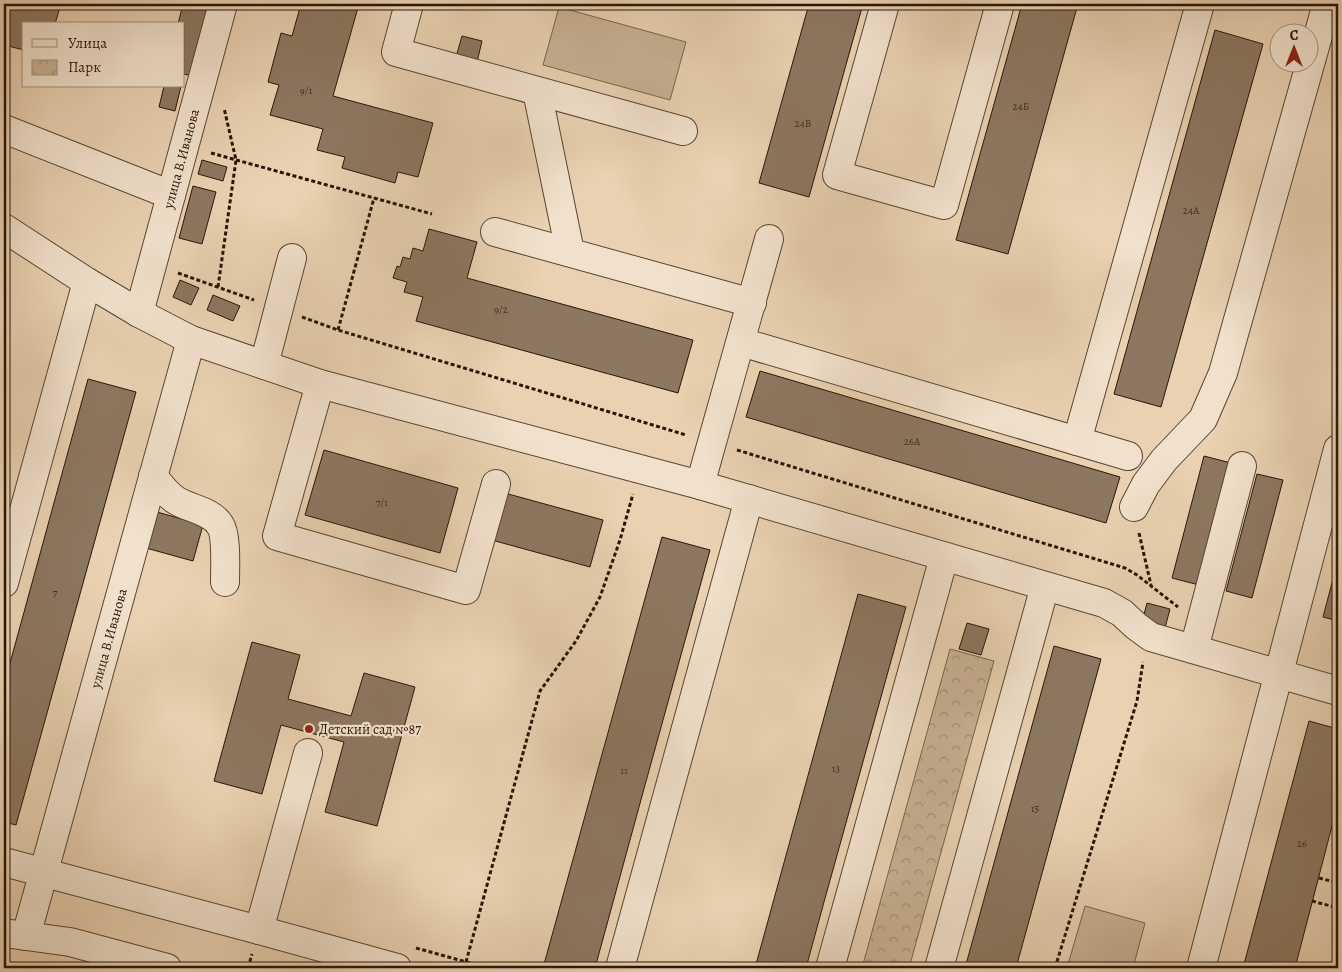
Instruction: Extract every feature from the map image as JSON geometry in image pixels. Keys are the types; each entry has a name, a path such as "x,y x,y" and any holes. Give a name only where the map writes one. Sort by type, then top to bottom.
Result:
{"street":[{"name":"улица В.Иванова","path":"139,313 224,4"},
{"path":"409,4 396,52 683,132"},
{"path":"885,4 837,175 944,205 1000,4"},
{"path":"1077,440 1200,4"},
{"path":"1134,507 1146,484 1164,460 1203,419 1224,374 1327,4"},
{"path":"537,91 570,252"},
{"path":"4,129 171,195"},
{"path":"4,228 87,282 139,313 191,340 320,384 700,485 1104,603 1122,613 1136,626 1152,636 1338,691"},
{"path":"495,232 752,302"},
{"path":"700,485 769,239"},
{"path":"264,365 292,258"},
{"path":"4,583 87,282"},
{"name":"улица В.Иванова","path":"11,938 44,872 191,340"},
{"path":"741,342 1128,456"},
{"path":"320,384 277,536 466,590 496,484"},
{"path":"1201,968 1338,449"},
{"path":"1194,648 1242,466"},
{"path":"153,476 174,498 188,507 212,516 221,526 224,542 225,582"},
{"path":"620,968 749,499"},
{"path":"830,968 944,557"},
{"path":"939,968 1045,586"},
{"path":"259,930 308,753"},
{"path":"4,862 397,968"},
{"path":"11,938 70,942 167,968"}],"path":[{"path":"218,288 236,160 223,107"},
{"path":"206,152 432,214"},
{"path":"338,330 374,198"},
{"path":"152,264 338,330 1125,568 1137,575 1174,605 1202,621"},
{"path":"466,962 540,691 576,641 600,597 620,540 640,469"},
{"path":"1055,968 1137,701 1144,658 1152,636"},
{"path":"1318,878 1338,883"},
{"path":"1312,901 1338,908"}],"green space":[{"path":"559,7 686,42 670,100 543,65"},
{"path":"950,649 994,661 909,968 862,968"},
{"path":"1085,906 1145,923 1133,968 1067,968"}],"building":[{"path":"4,4 61,4 56,22 22,22 22,50 4,45"},
{"path":"183,4 209,4 192,76 185,74 185,22 178,22"},
{"path":"301,4 359,4 333,96 433,123 418,177 398,172 395,183 342,168 345,157 317,150 323,129 270,115 279,85 268,82 281,33 292,36"},
{"path":"809,4 863,4 809,197 759,183"},
{"path":"1022,4 1078,4 1008,254 956,240"},
{"path":"1215,30 1263,44 1161,407 1114,394"},
{"path":"462,36 482,41 477,62 456,57"},
{"path":"164,88 181,88 175,111 159,107"},
{"path":"202,160 227,167 223,181 198,174"},
{"path":"193,186 216,192 202,244 179,238"},
{"path":"429,229 477,242 467,278 693,340 678,393 416,321 423,297 404,292 407,282 393,278 397,266 400,267 403,257 410,259 413,248 423,251"},
{"path":"180,280 199,288 191,305 173,297"},
{"path":"213,295 240,306 233,321 207,310"},
{"path":"760,371 1120,477 1106,523 746,417"},
{"path":"88,379 136,392 16,825 4,822 4,685"},
{"path":"324,450 458,488 440,553 305,515"},
{"path":"1204,456 1231,463 1199,585 1172,578"},
{"path":"1257,474 1283,480 1252,598 1226,591"},
{"path":"501,492 603,520 590,567 488,539"},
{"path":"157,512 203,525 193,561 146,548"},
{"path":"662,537 710,550 595,968 543,968"},
{"path":"1338,560 1338,621 1323,617"},
{"path":"858,594 906,607 806,968 755,968"},
{"path":"1147,603 1170,609 1165,628 1142,622"},
{"path":"967,623 989,629 981,655 959,649"},
{"path":"252,642 300,655 288,699 351,716 364,673 415,687 377,826 325,812 344,742 281,725 262,794 214,781"},
{"path":"1054,646 1101,659 1016,968 965,968"},
{"path":"1309,721 1338,729 1338,803 1295,968 1243,968"}],"place":[{"name":"Детский сад №87","path":"309,729"}]}
